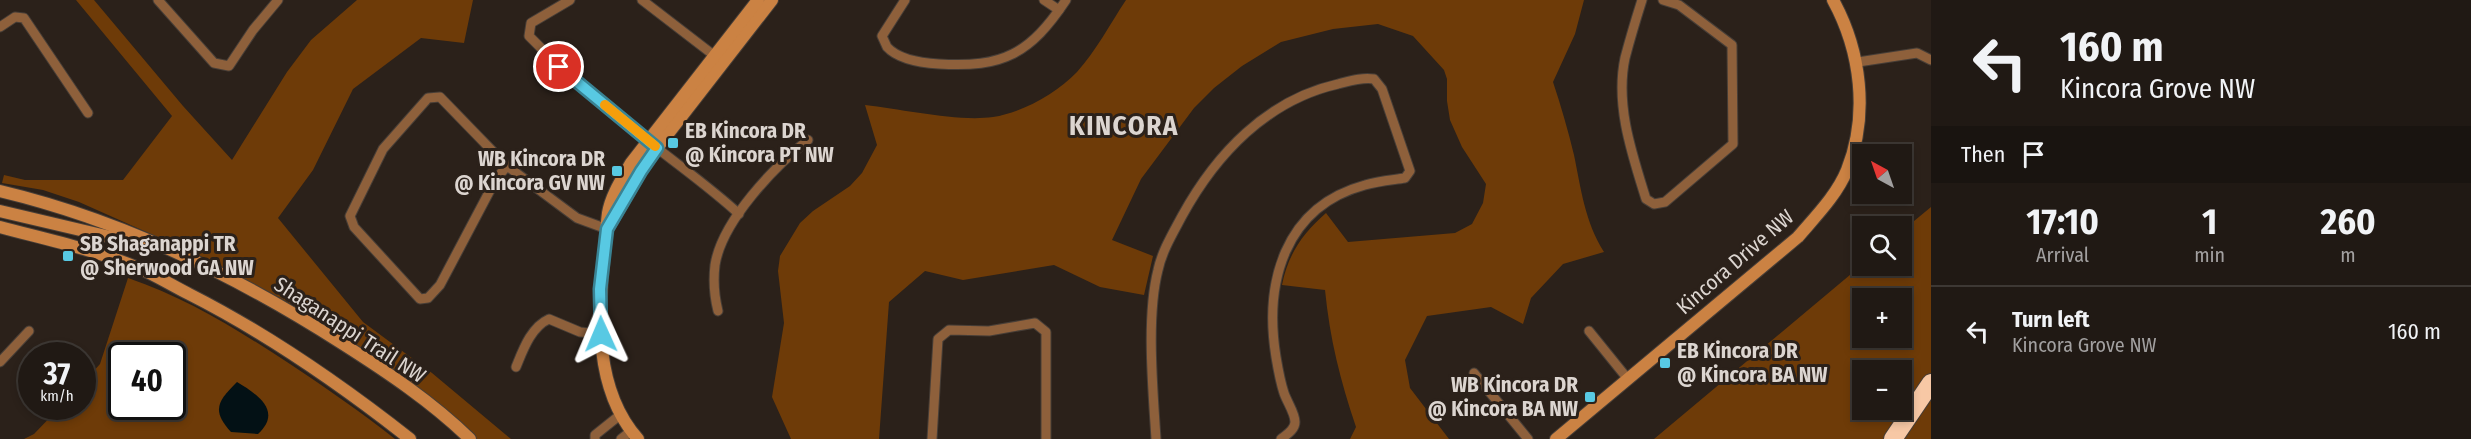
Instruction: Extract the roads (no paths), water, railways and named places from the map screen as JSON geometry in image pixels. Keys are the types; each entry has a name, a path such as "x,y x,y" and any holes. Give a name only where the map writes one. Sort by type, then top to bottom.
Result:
{"highway":[{"path":"1893,439 1931,383"},
{"path":"1905,439 1931,403"}],"main road":[{"path":"719,59 758,0"},
{"path":"630,436 605,373 600,289 607,229 641,171 653,144 719,59 772,0"},
{"name":"Kincora Drive NW","path":"1833,0 1844,19 1858,62 1860,92 1858,144"},
{"name":"Kincora Drive NW","path":"1556,439 1798,237 1821,211 1852,162"},
{"name":"Shaganappi Trail NW","path":"0,191 92,217 231,278 314,325 406,387 470,439"},
{"path":"0,211 171,251"},
{"path":"0,227 82,249 137,267 259,331 316,368 410,439"},
{"path":"0,236 35,236"}],"street":[{"path":"158,0 214,63 229,66 253,30 278,0"},
{"path":"570,0 531,23 529,36 559,67 718,194 739,214"},
{"path":"642,0 719,59"},
{"path":"905,0 884,31 882,36 886,47 906,58 955,65 984,64 1018,52 1042,32 1066,0"},
{"path":"1044,0 1059,10"},
{"path":"1642,0 1625,60 1622,98 1629,145 1646,199 1654,204 1665,202 1733,144 1732,45 1679,5 1663,0"},
{"path":"0,27 15,17 24,18 88,113"},
{"path":"1858,62 1917,53 1931,60"},
{"path":"1156,439 1152,329 1158,270 1169,241 1196,191 1236,141 1273,112 1295,99 1328,86 1365,78 1374,79 1382,89 1410,171 1406,178 1364,185 1332,199 1316,211 1295,233 1283,257 1274,285 1272,331 1284,392 1296,421 1294,428 1281,439"},
{"path":"507,166 496,179 440,285 428,298 420,299 354,227 350,216 383,149 428,98 440,97 507,166 577,218 607,229"},
{"path":"718,311 713,291 715,263 726,234 739,214 778,166 808,140"},
{"path":"1846,172 1852,174"},
{"path":"516,367 523,350 540,323 549,319 580,332 601,334"},
{"path":"932,439 938,339 949,330 989,331 1035,323 1046,332 1046,439"},
{"path":"0,363 28,331"},
{"path":"1589,331 1628,378"},
{"path":"1474,373 1528,439"},
{"path":"595,439 595,435 620,415"}],"place":[{"name":"EB Kincora DR @ Kincora PT NW","path":"673,143"},
{"name":"WB Kincora DR @ Kincora GV NW","path":"617,171"},
{"name":"SB Shaganappi TR @ Sherwood GA NW","path":"68,256"},
{"name":"EB Kincora DR @ Kincora BA NW","path":"1665,363"},
{"name":"WB Kincora DR @ Kincora BA NW","path":"1590,397"}],"district":[{"name":"KINCORA","path":"1124,126"}]}
